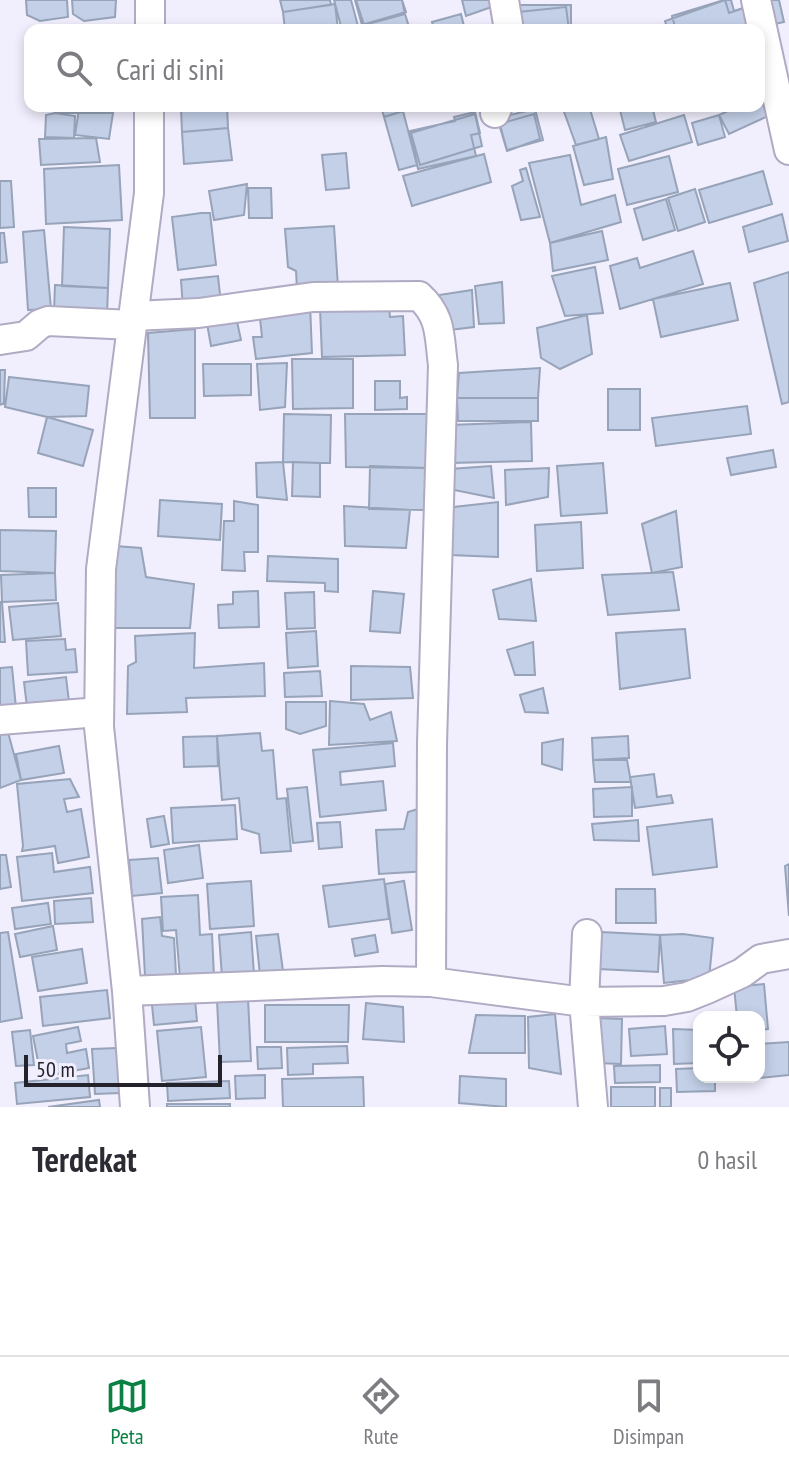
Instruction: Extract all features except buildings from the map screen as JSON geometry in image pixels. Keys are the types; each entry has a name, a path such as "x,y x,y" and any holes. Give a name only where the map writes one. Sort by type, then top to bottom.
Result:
{"street":[{"path":"150,0 150,24"},
{"path":"504,0 508,24"},
{"path":"756,0 761,24"},
{"path":"765,41 789,150"},
{"path":"135,1107 127,991 99,727 101,569 149,193 149,112"},
{"path":"0,340 26,336 48,321 133,320 313,297 419,296 431,307 437,320 443,365 432,743 431,982"},
{"path":"0,720 99,712"},
{"path":"587,934 584,1002 593,1107"},
{"path":"127,991 382,981 431,982 584,1002 664,1001 687,997 742,973 761,959 789,954"}]}
